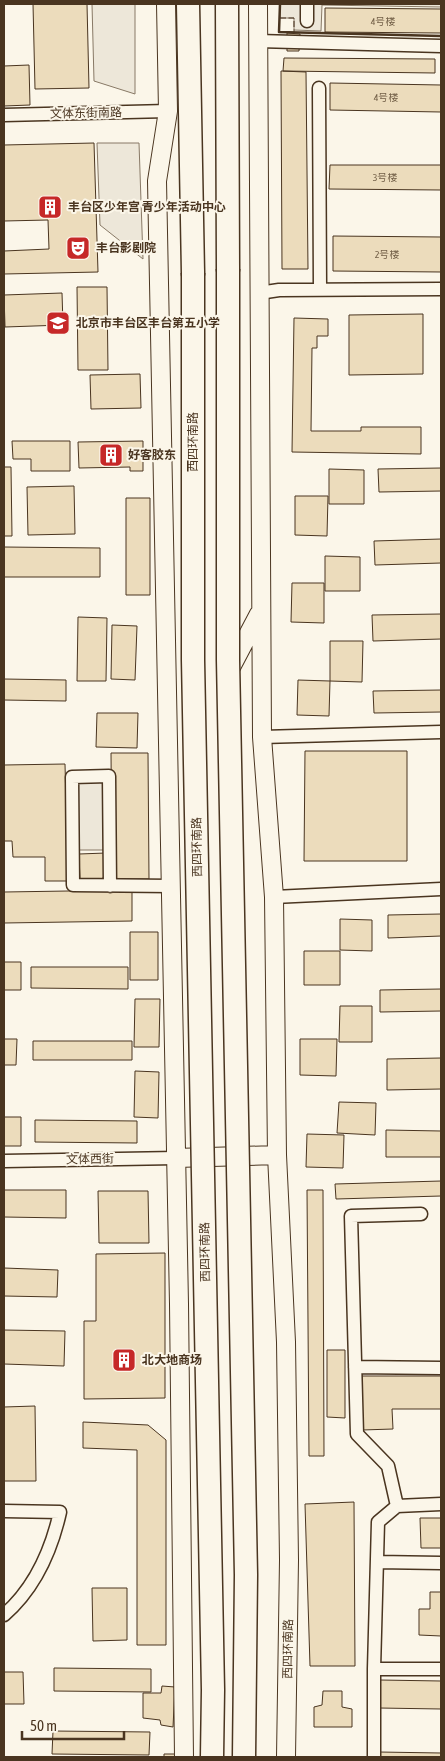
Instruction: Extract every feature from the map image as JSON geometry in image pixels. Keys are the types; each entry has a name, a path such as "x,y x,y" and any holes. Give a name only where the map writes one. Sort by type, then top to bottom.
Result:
{"highway":[{"name":"西四环南路","path":"188,4 193,274 193,670 213,1690"},
{"name":"西四环南路","path":"227,4 228,660 246,1651"},
{"name":"西四环南路","path":"212,1728 212,1757"}],"street":[{"name":"西四环南路","path":"166,4 168,112 157,181 172,886 184,1757"},
{"name":"西四环南路","path":"258,4 260,612 262,737 274,897 277,1155 286,1342 289,1531 286,1757"},
{"path":"306,21 307,4"},
{"path":"258,41 441,46"},
{"path":"319,88 320,289"},
{"name":"文体东街南路","path":"4,115 168,112"},
{"path":"259,293 278,290 320,289 441,289"},
{"name":"西四环南路","path":"244,1757 246,1651 228,672 260,612"},
{"name":"西四环南路","path":"167,614 193,672 213,1690 212,1728"},
{"path":"262,737 441,732"},
{"path":"110,886 109,776 72,777 74,885 110,886 172,886"},
{"path":"274,897 441,889"},
{"path":"176,1158 277,1155"},
{"name":"文体西街","path":"4,1161 176,1158"},
{"path":"397,1506 388,1466 357,1434 350,1216 421,1214"},
{"path":"355,1367 441,1368"},
{"path":"374,1757 378,1522 397,1506 441,1504"},
{"path":"4,1510 60,1512 45,1562 21,1600 4,1615"},
{"path":"377,1562 441,1563"},
{"path":"374,1669 441,1669"}],"shaded area":[{"path":"92,4 135,4 135,94 94,81"},
{"path":"280,4 441,4 441,7 322,5 321,31 294,30 294,18 280,18"},
{"path":"97,143 139,143 143,259 100,225"},
{"path":"105,772 107,850 71,850 69,773"}],"building":[{"path":"33,4 87,4 89,88 35,89"},
{"path":"325,8 441,9 441,33 325,32"},
{"path":"287,33 300,34 299,51 287,51"},
{"path":"284,58 435,59 435,73 283,71"},
{"path":"29,65 30,105 4,106 4,66"},
{"path":"281,71 306,72 308,269 282,269"},
{"path":"330,83 441,85 441,112 330,110"},
{"name":"丰台区少年宫 青少年活动中心","path":"94,143 98,272 4,274 4,251 49,249 48,220 4,221 4,145"},
{"path":"330,165 441,165 441,190 329,189"},
{"path":"333,236 441,237 441,272 333,271"},
{"path":"77,287 107,287 108,370 78,370"},
{"path":"62,293 63,325 5,327 4,295"},
{"path":"423,314 423,374 349,375 349,315"},
{"path":"294,318 328,319 328,336 317,336 317,348 312,348 311,431 361,431 361,427 421,427 421,454 292,452"},
{"path":"140,374 141,408 91,409 90,375"},
{"path":"12,441 70,441 70,471 31,471 31,459 13,459"},
{"name":"好客胶东","path":"143,441 143,471 130,471 130,467 79,468 78,442"},
{"path":"4,467 11,467 12,536 4,536"},
{"path":"441,468 441,491 379,492 378,469"},
{"path":"329,469 364,470 364,504 329,504"},
{"path":"74,486 75,534 28,535 27,487"},
{"path":"295,496 328,496 327,536 295,535"},
{"path":"126,498 150,498 150,595 126,595"},
{"path":"441,539 441,563 375,565 374,541"},
{"path":"4,547 100,548 100,577 4,577"},
{"path":"325,556 360,557 360,591 325,591"},
{"path":"292,583 324,583 324,623 291,622"},
{"path":"441,614 441,639 373,641 372,615"},
{"path":"78,617 107,618 106,681 77,681"},
{"path":"112,625 137,626 135,680 111,679"},
{"path":"330,641 363,641 362,682 330,681"},
{"path":"4,679 66,680 66,701 4,700"},
{"path":"298,680 330,681 329,716 297,715"},
{"path":"441,690 441,712 374,713 373,691"},
{"path":"97,713 138,713 137,748 96,747"},
{"path":"305,751 407,751 407,861 304,861"},
{"path":"111,753 148,753 149,879 112,879"},
{"path":"65,764 68,881 45,881 45,857 13,857 12,841 4,841 4,765"},
{"path":"106,853 106,881 80,881 79,854"},
{"path":"132,890 132,921 4,923 4,892"},
{"path":"441,914 441,936 388,938 388,915"},
{"path":"340,919 372,920 372,951 340,950"},
{"path":"130,932 158,932 158,980 130,980"},
{"path":"304,951 340,951 340,985 304,985"},
{"path":"4,962 21,962 21,990 4,990"},
{"path":"31,967 128,967 128,989 31,988"},
{"path":"441,989 441,1011 380,1012 380,990"},
{"path":"135,999 160,999 159,1047 134,1047"},
{"path":"340,1006 372,1006 372,1042 339,1042"},
{"path":"4,1039 17,1039 16,1065 4,1065"},
{"path":"300,1039 337,1039 336,1076 300,1075"},
{"path":"33,1041 132,1041 132,1060 33,1060"},
{"path":"441,1058 441,1089 387,1090 387,1059"},
{"path":"135,1071 159,1072 158,1118 134,1117"},
{"path":"339,1102 376,1103 375,1135 337,1133"},
{"path":"4,1117 21,1117 21,1146 4,1146"},
{"path":"35,1120 137,1121 137,1143 35,1142"},
{"path":"386,1130 441,1131 441,1157 386,1157"},
{"path":"307,1134 344,1135 343,1168 306,1167"},
{"path":"441,1181 441,1196 336,1199 335,1184"},
{"path":"4,1190 66,1190 66,1218 4,1217"},
{"path":"307,1190 323,1190 324,1456 309,1456"},
{"path":"98,1191 148,1191 149,1243 99,1243"},
{"name":"北大地商场","path":"165,1253 165,1398 84,1399 84,1321 96,1321 96,1254"},
{"path":"4,1268 58,1270 57,1297 4,1296"},
{"path":"4,1330 65,1331 64,1366 4,1364"},
{"path":"327,1350 345,1350 345,1418 327,1417"},
{"path":"362,1376 441,1376 441,1409 392,1409 393,1429 362,1430"},
{"path":"35,1406 36,1481 4,1481 4,1407"},
{"path":"83,1422 148,1425 166,1440 166,1645 137,1645 137,1450 83,1448"},
{"path":"354,1502 355,1666 310,1666 305,1504"},
{"path":"420,1518 441,1518 441,1548 421,1548"},
{"path":"92,1588 127,1588 127,1640 93,1641"},
{"path":"430,1592 441,1592 441,1636 419,1635 419,1609 430,1609"},
{"path":"54,1668 151,1669 151,1692 54,1691"},
{"path":"4,1672 23,1672 24,1704 4,1704"},
{"path":"380,1680 441,1681 441,1709 379,1708"},
{"path":"162,1686 175,1687 173,1727 161,1725 160,1720 143,1718 143,1693 161,1693"},
{"path":"323,1691 342,1691 342,1707 352,1709 352,1727 314,1727 314,1707 322,1705"},
{"path":"53,1731 150,1732 149,1755 52,1754"},
{"path":"379,1752 441,1753 441,1757 379,1757"},
{"path":"164,1754 177,1754 177,1757 164,1757"}],"fence":[{"path":"280,18 294,18 294,32"}],"wall":[{"path":"280,4 279,32 441,36"}],"place":[{"name":"丰台区少年宫 青少年活动中心","path":"50,207"},
{"name":"丰台影剧院","path":"78,248"},
{"name":"北京市丰台区丰台第五小学","path":"58,323"},
{"name":"好客胶东","path":"111,455"},
{"name":"北大地商场","path":"124,1360"}]}
